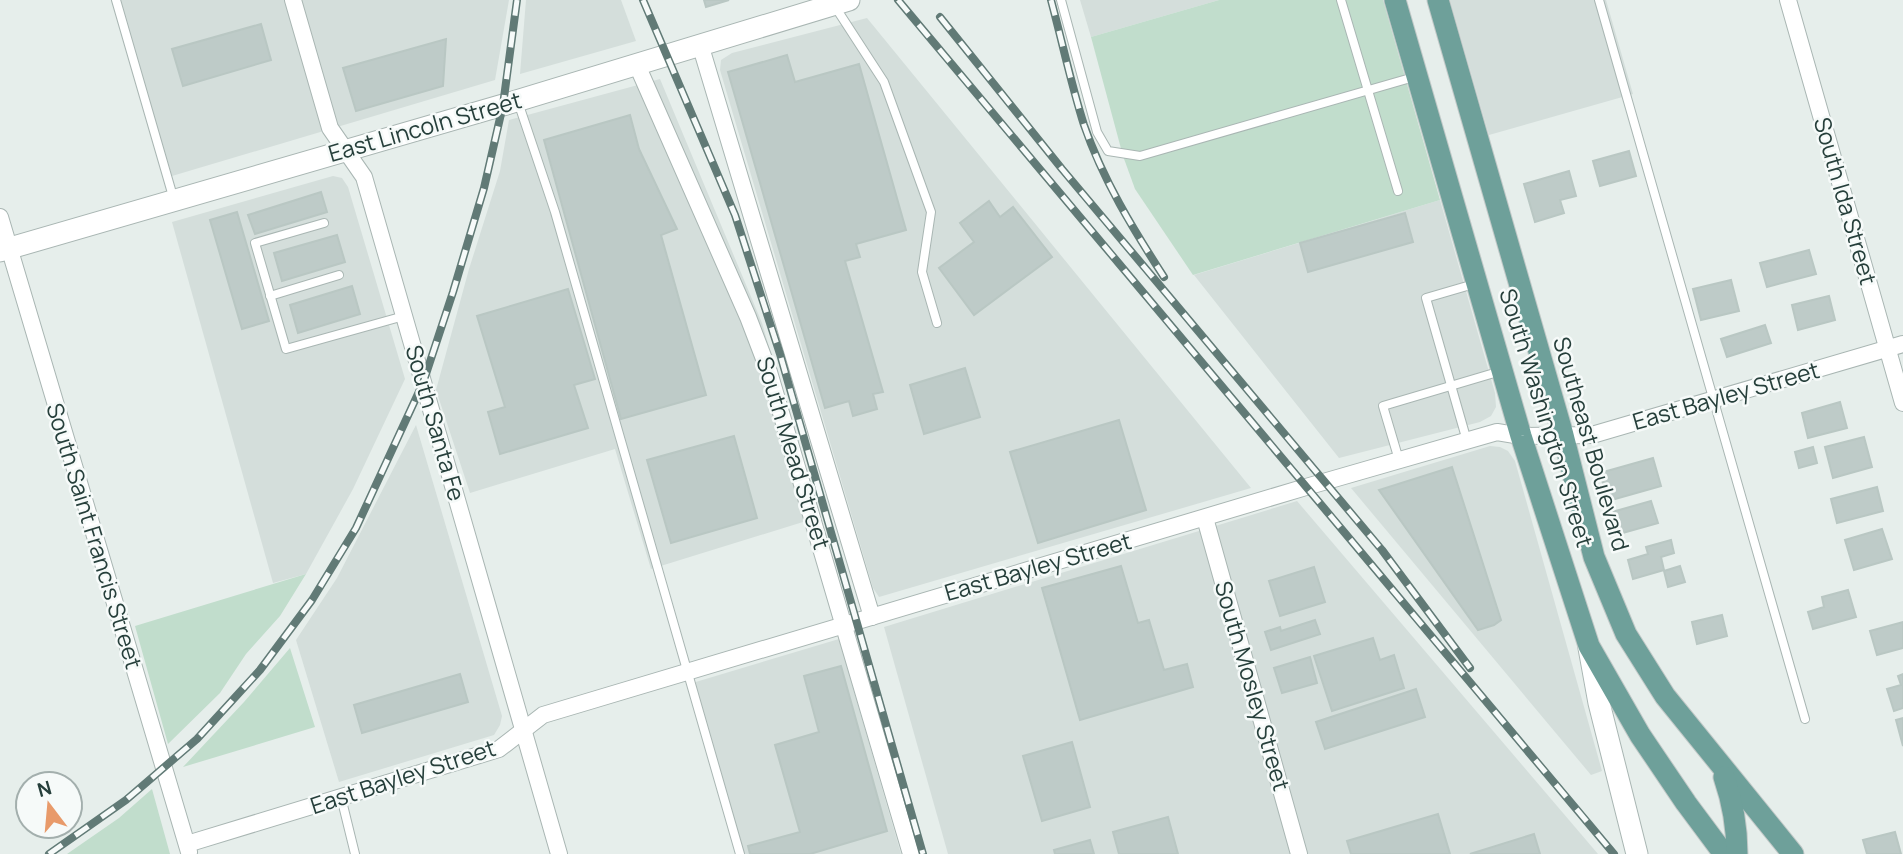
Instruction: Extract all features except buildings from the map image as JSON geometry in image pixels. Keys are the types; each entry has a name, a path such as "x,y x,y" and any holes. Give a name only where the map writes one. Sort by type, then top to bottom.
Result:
{"main road":[{"name":"South Washington Street","path":"1395,0 1521,436 1589,646"},
{"name":"Southeast Boulevard","path":"1438,0 1563,435 1594,557 1626,634 1665,696 1793,854"},
{"path":"1589,646 1640,735 1724,854"},
{"path":"1720,764 1733,803 1737,854"}],"street":[{"name":"South Santa Fe","path":"293,0 330,128 364,177 559,854"},
{"name":"South Ida Street","path":"1788,0 1895,346 1903,403"},
{"name":"East Lincoln Street","path":"4,250 637,65 838,2"},
{"name":"South Mead Street","path":"700,44 872,617"},
{"name":"South Mead Street","path":"637,65 748,317 769,372 911,854"},
{"name":"South Saint Francis Street","path":"0,218 4,250 188,849"},
{"name":"East Bayley Street","path":"188,849 341,797 499,749 543,715 1399,460 1497,432 1521,436 1592,435 1895,346"},
{"name":"South Mosley Street","path":"1205,518 1299,854"},
{"name":"South Washington Street","path":"1589,646 1599,703 1637,854"}],"lane":[{"path":"116,0 174,200"},
{"path":"1061,0 1097,132 1108,151 1140,156 1417,76"},
{"path":"1341,0 1398,191"},
{"path":"1600,0 1805,719"},
{"path":"838,2 884,82 931,212 922,272 937,323"},
{"path":"518,100 555,212 740,854"},
{"path":"324,223 255,243 286,349 404,316"},
{"path":"270,296 339,275"},
{"path":"1467,441 1426,298 1477,284"},
{"path":"1399,460 1383,406 1502,371"},
{"path":"341,797 355,854"}],"shaded area":[{"path":"118,0 509,0 495,80 172,176"},
{"path":"526,0 621,0 636,41 520,74"},
{"path":"1080,0 1219,0 1091,37"},
{"path":"1450,0 1606,0 1633,94 1489,135"},
{"path":"867,18 1251,488 879,597 873,588 720,70 721,60 732,53"},
{"path":"660,79 762,323 819,517 651,569 615,449 470,493 436,390 469,269 500,171 509,120"},
{"path":"333,176 342,178 348,187 405,379 353,489 306,574 273,583 172,222"},
{"path":"1440,200 1495,393 1496,407 1491,416 1480,422 1339,458 1194,275"},
{"path":"416,425 502,716 494,735 339,782 296,640 337,578"},
{"path":"1490,446 1508,451 1515,461 1602,771 1591,775 1351,488"},
{"path":"1297,501 1598,854 948,854 884,627"},
{"path":"839,639 901,854 736,854 689,684"}],"green space":[{"path":"1219,0 1383,0 1440,200 1193,275 1135,189 1123,156 1091,37"},
{"path":"306,574 280,616 246,654 220,693 168,744 135,626"},
{"path":"290,648 315,727 183,767 244,702"},
{"path":"152,789 170,854 67,854 119,818"}],"railway":[{"path":"49,854 126,800 197,739 260,670 312,600 356,528 423,383 453,292 484,188 503,105 517,0"},
{"path":"643,0 735,215 780,354 923,854"},
{"path":"898,0 1614,854"},
{"path":"1051,0 1084,125 1100,165 1141,241 1164,277"},
{"path":"940,17 1062,169 1382,550 1470,668"}]}
